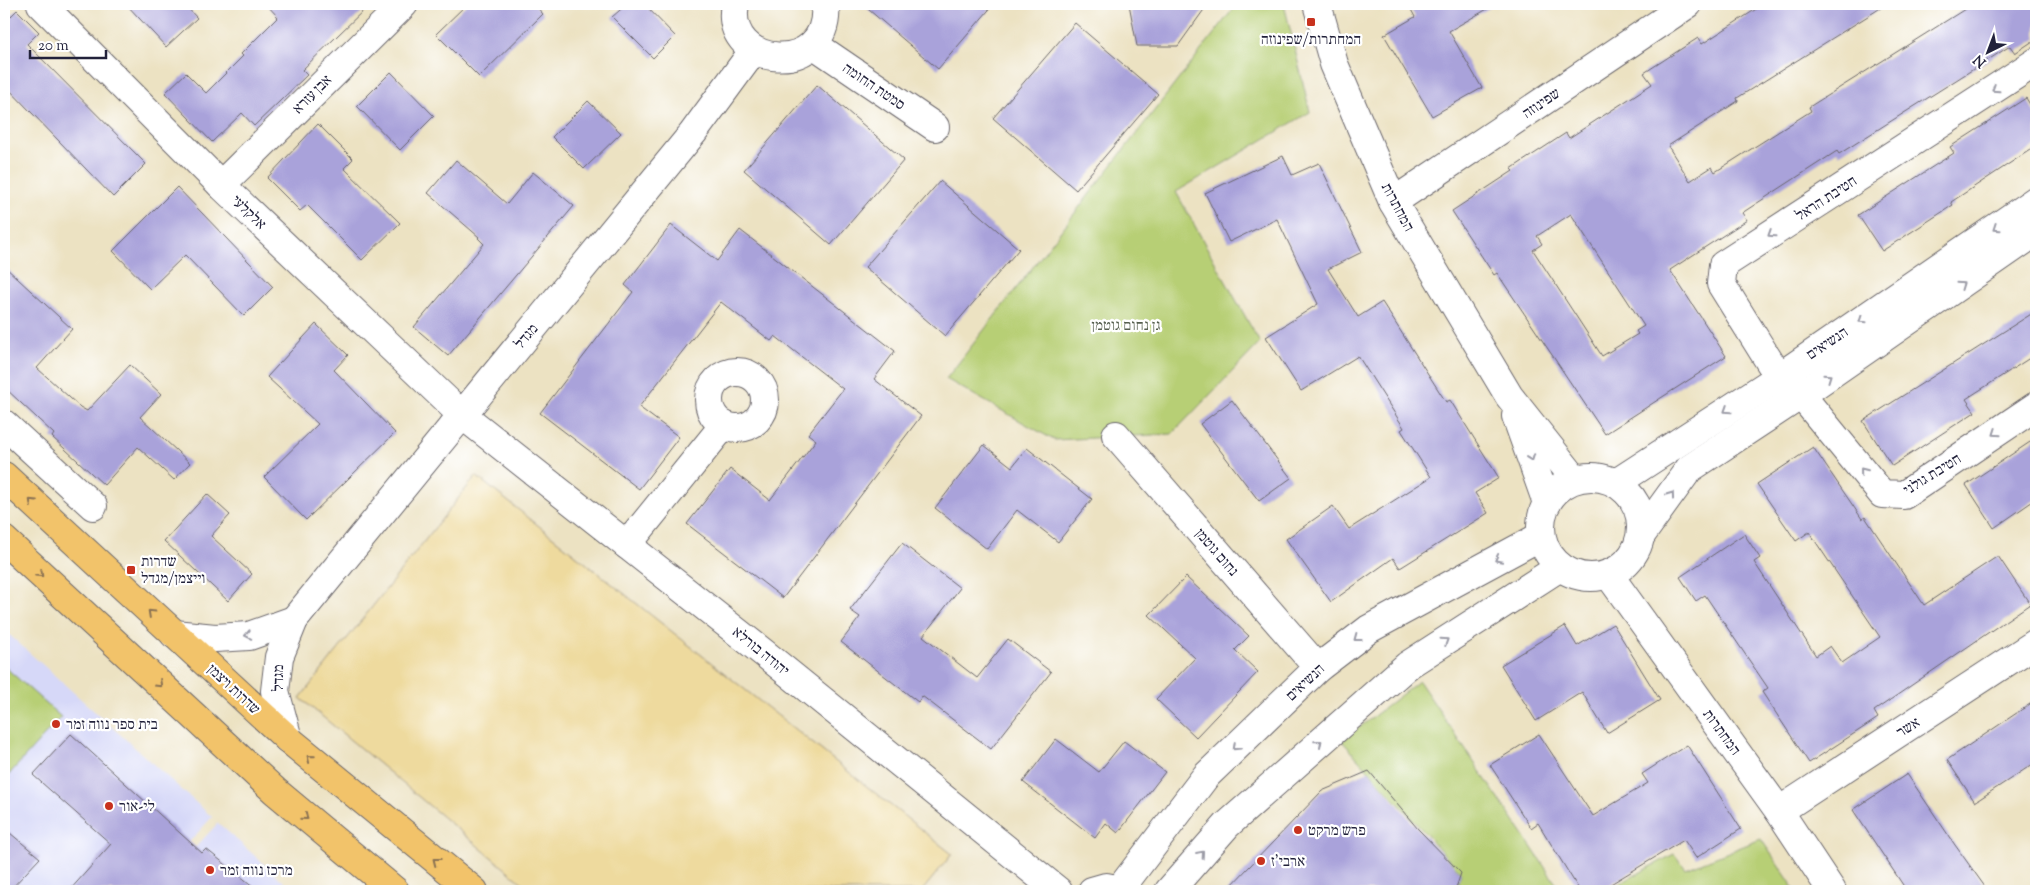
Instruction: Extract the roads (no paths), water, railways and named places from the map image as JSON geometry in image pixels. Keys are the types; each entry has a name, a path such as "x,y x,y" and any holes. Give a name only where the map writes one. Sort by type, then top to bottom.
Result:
{"main road":[{"name":"שדרות ויצמן","path":"4,476 288,739 474,891"},
{"path":"4,540 275,791 394,891"}],"street":[{"name":"אבן עזרא","path":"220,185 404,4"},
{"path":"735,4 736,26 743,40 754,50 768,57 784,58 800,54 813,44 822,31 826,16 825,4"},
{"name":"המחתרות","path":"1317,4 1334,64 1393,202 1509,396 1575,479"},
{"name":"שפינוזה","path":"1393,202 1688,4"},
{"name":"אלקלעי","path":"54,8 220,185 461,414"},
{"name":"סמטת החומה","path":"813,44 935,127"},
{"name":"מגדל","path":"288,739 276,691 279,657 294,620 693,133 754,50"},
{"name":"חטיבת הראל","path":"1778,377 1722,284 1723,265 2036,62"},
{"name":"הנשיאים","path":"1616,483 1778,377 2036,200"},
{"name":"הנשיאים","path":"1642,534 1689,469 1801,395 2036,232"},
{"name":"חטיבת גולני","path":"1801,395 1882,494 1904,495 2036,406"},
{"name":"המחתרות","path":"1509,396 1547,504"},
{"name":"יהודה בורלא","path":"461,414 765,654 1058,891"},
{"path":"4,424 93,506"},
{"path":"627,545 724,425"},
{"name":"נחום גוטמן","path":"1116,435 1318,668"},
{"path":"1596,476 1616,483 1631,496 1640,514 1642,534 1636,551 1625,566 1609,575 1592,578 1575,575 1560,568 1547,553 1541,536 1541,519 1547,504 1556,490 1575,479 1596,476"},
{"name":"הנשיאים","path":"1123,890 1206,776 1318,668 1369,629 1541,536"},
{"path":"1169,891 1227,825 1408,665 1560,568"},
{"name":"המחתרות","path":"1609,575 1779,812 1832,891"},
{"path":"174,634 215,638 249,636 294,620"},
{"name":"אשר","path":"1779,812 2036,643"},
{"path":"1092,891 1106,887 1123,890"}],"place":[{"name":"המחתרות/שפינוזה","path":"1311,22"},
{"name":"שדרות וייצמן/מגדל","path":"131,570"},
{"name":"בית ספר נווה זמר","path":"56,724"},
{"name":"לי-אור","path":"109,806"},
{"name":"פרש מרקט","path":"1298,830"},
{"name":"ארבי'ז","path":"1261,861"},
{"name":"מרכז נווה זמר","path":"210,870"}],"park label":[{"name":"גן נחום גוטמן","path":"1126,325"}]}
